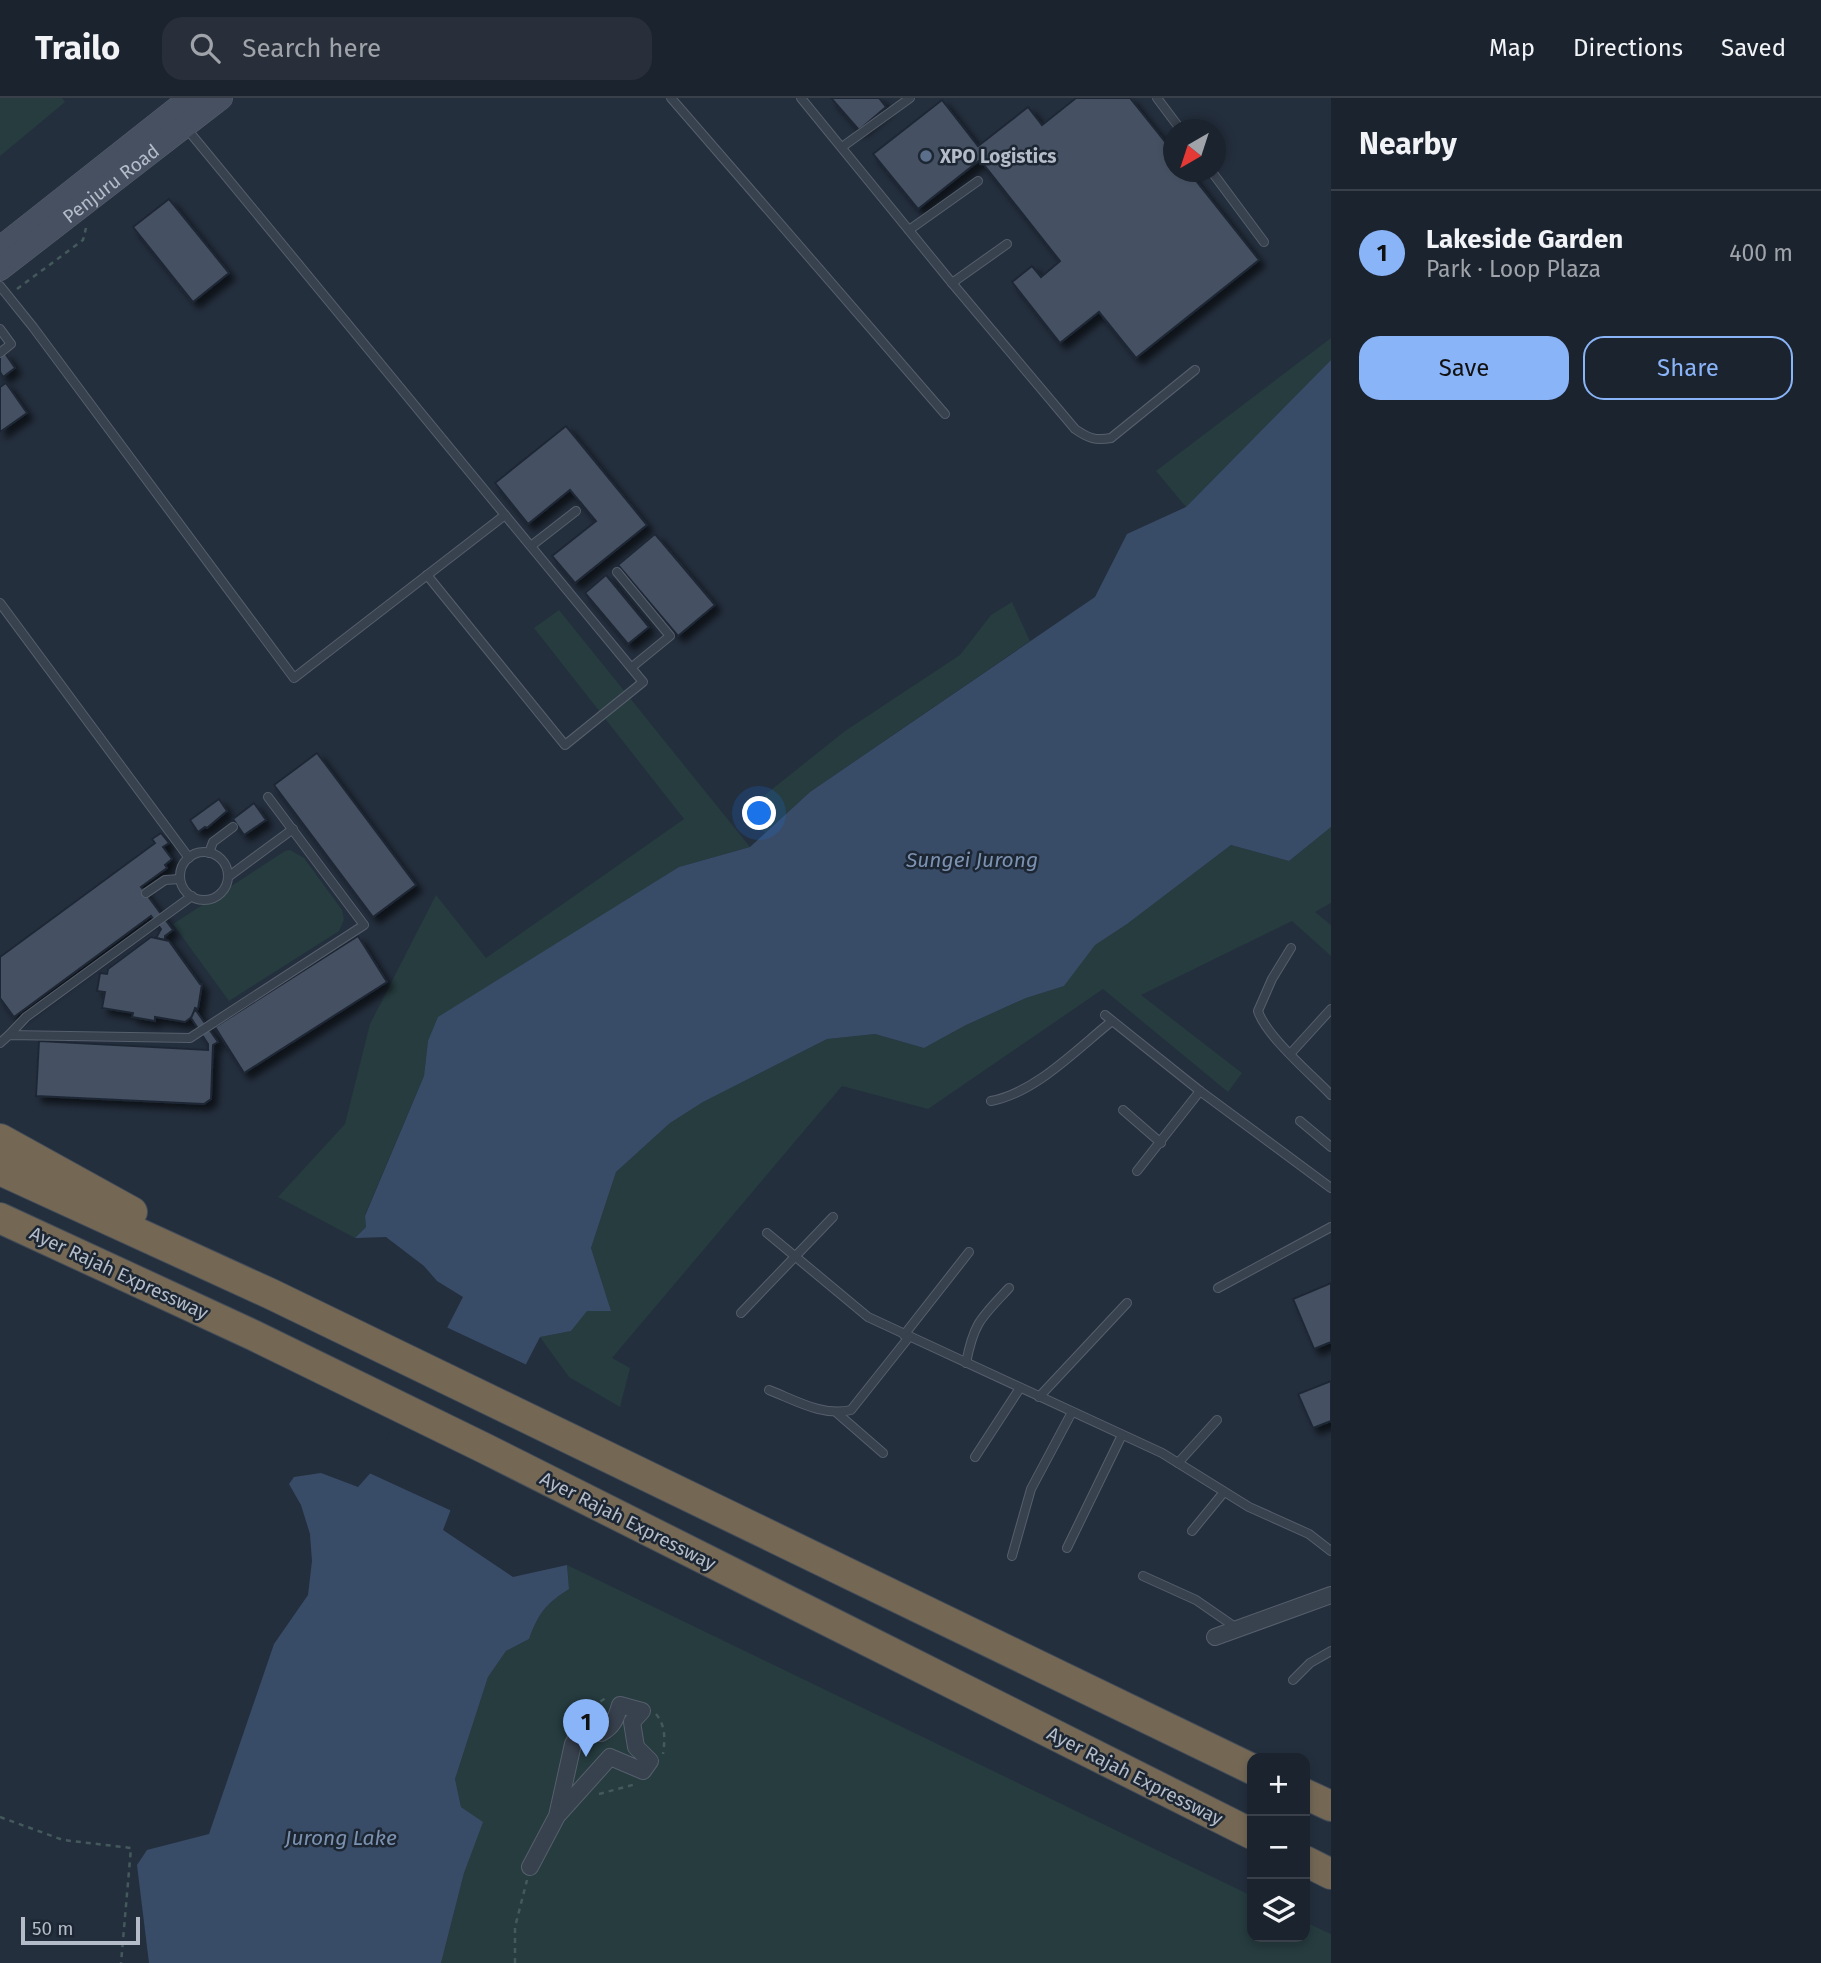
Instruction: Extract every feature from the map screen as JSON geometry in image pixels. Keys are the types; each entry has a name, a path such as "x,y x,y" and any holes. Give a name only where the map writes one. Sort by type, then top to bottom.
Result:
{"highway":[{"path":"0,1139 84,1184 271,1294"},
{"path":"0,1170 271,1294 1247,1767"},
{"name":"Ayer Rajah Expressway","path":"0,1218 255,1336 484,1448 1247,1831"},
{"path":"1310,1796 1331,1806"},
{"path":"1310,1864 1331,1874"}],"main road":[{"name":"Penjuru Road","path":"0,269 11,246 173,122 220,98"}],"street":[{"path":"1215,1637 1331,1595"},
{"path":"530,1867 557,1816 610,1757 643,1771 650,1761 636,1747 632,1722 642,1711 620,1705 610,1728 601,1733 581,1729 573,1744 557,1816"}],"lane":[{"path":"671,98 944,414"},
{"path":"801,98 1075,429 1089,438 1111,438 1195,370"},
{"path":"842,147 910,98"},
{"path":"1157,98 1173,119"},
{"path":"173,122 643,682 565,745 427,575"},
{"path":"909,230 978,181"},
{"path":"1219,182 1264,242"},
{"path":"952,283 1007,244"},
{"path":"0,286 294,678 505,515"},
{"path":"0,329 11,344 0,353"},
{"path":"531,546 576,511"},
{"path":"617,572 670,636 632,667"},
{"path":"0,603 189,859"},
{"path":"9,1035 190,1038 364,925 268,797"},
{"path":"209,853 214,842 233,827"},
{"path":"228,877 224,863 209,853 200,853 189,859 181,870 180,879 183,888 192,896 207,900 216,897 223,891 228,877 293,830"},
{"path":"146,893 164,880 180,879"},
{"path":"0,1044 26,1017 192,896"},
{"path":"1291,948 1272,979 1258,1011 1261,1020 1331,1095"},
{"path":"1291,1053 1331,1009"},
{"path":"991,1101 1009,1098 1026,1090 1109,1018 1200,1091 1331,1188"},
{"path":"1137,1171 1200,1091"},
{"path":"1123,1110 1161,1143"},
{"path":"1300,1121 1331,1147"},
{"path":"741,1312 833,1217"},
{"path":"1218,1288 1331,1227"},
{"path":"766,1233 868,1317 1178,1463 1249,1507 1309,1534 1331,1551"},
{"path":"837,1413 850,1410 969,1252"},
{"path":"966,1363 972,1333 981,1318 1009,1288"},
{"path":"1040,1396 1127,1303"},
{"path":"975,1457 1020,1388"},
{"path":"769,1390 837,1413 883,1453"},
{"path":"1012,1556 1031,1489 1072,1412"},
{"path":"1178,1463 1217,1420"},
{"path":"1067,1548 1122,1435"},
{"path":"1192,1531 1223,1492"},
{"path":"1143,1576 1196,1600 1238,1629"},
{"path":"1293,1681 1310,1663 1331,1651"}],"path":[{"path":"0,1817 63,1840 131,1848 121,1963"},
{"path":"515,1963 515,1927 530,1867"}],"green space":[{"path":"0,98 62,98 65,102 0,156"},
{"path":"1331,338 1331,360 1186,507 1156,471"},
{"path":"1012,602 1030,641 810,792 765,833 746,810 845,731 960,655 991,615"},
{"path":"559,610 750,847 679,867 428,1041 424,1076 365,1215 366,1227 355,1238 278,1197 345,1124 370,1024 436,895 486,958 684,819 534,628"},
{"path":"1331,827 1331,903 1315,912 1331,925 1331,956 1292,921 1141,995 1242,1073 1228,1092 1103,989 928,1109 842,1086 612,1358 630,1368 620,1407 569,1377 540,1337 571,1331 586,1311 611,1311 591,1248 616,1172 670,1123 703,1102 827,1039 875,1034 924,1048 966,1025 1026,998 1064,986 1094,945 1127,924 1231,845 1289,861"},
{"path":"290,850 304,858 342,910 344,920 339,931 229,1001 173,924"},
{"path":"567,1565 1247,1894 1247,1942 1310,1942 1310,1924 1331,1934 1331,1963 441,1963 464,1873 482,1822 461,1807 455,1779 488,1677 506,1651 529,1639 540,1615 549,1604 569,1589"}],"water":[{"name":"Sungei Jurong","path":"1331,360 1331,827 1289,861 1231,845 1095,945 1064,986 1026,998 966,1025 924,1048 875,1034 827,1039 703,1102 670,1123 616,1172 591,1248 611,1311 587,1311 571,1331 540,1337 451,1509 443,1530 513,1577 567,1565 569,1589 549,1604 536,1622 529,1639 506,1651 488,1677 455,1779 461,1807 483,1822 464,1873 441,1963 149,1963 137,1865 147,1850 209,1834 274,1644 308,1595 312,1561 310,1534 301,1505 289,1484 294,1477 321,1473 358,1487 375,1468 463,1297 437,1281 424,1266 386,1237 355,1238 366,1227 365,1216 424,1076 428,1041 438,1017 679,867 750,847 810,792 1095,597 1127,534 1186,507"}],"pier":[{"path":"444,1326 529,1366 472,1472 454,1512 367,1472 396,1422"}],"building":[{"path":"831,98 879,98 886,107 859,130"},
{"path":"1076,98 1130,98 1163,139 1163,182 1197,182 1259,260 1136,358 1099,312 1060,343 1012,282 1032,266 1041,277 1060,261 980,160 918,209 873,154 942,100 978,146 1028,107 1042,125"},
{"path":"169,199 229,273 193,302 133,227"},
{"path":"5,353 15,368 3,377 0,372 0,356"},
{"path":"6,383 27,413 0,432 0,387"},
{"path":"566,426 647,525 575,583 552,556 596,521 570,490 528,524 495,483"},
{"path":"655,534 715,605 678,636 618,565"},
{"path":"606,575 649,627 628,644 585,593"},
{"path":"317,753 416,885 373,917 274,785"},
{"path":"219,799 227,811 198,832 190,820"},
{"path":"254,803 266,820 244,835 233,819"},
{"path":"161,833 169,843 163,847 172,859 165,865 167,868 141,887 173,930 165,936 165,940 156,938 161,929 151,916 14,1017 0,998 0,957 155,843 152,839"},
{"path":"358,936 387,982 244,1073 215,1027"},
{"path":"151,937 169,941 202,984 198,1009 195,1008 193,1016 185,1022 155,1017 155,1021 132,1017 133,1013 102,1008 105,992 97,991 100,973 107,974 108,969"},
{"path":"195,1009 218,1042 213,1045 211,1099 204,1104 36,1096 39,1041 208,1050 208,1044 191,1018"},
{"path":"1331,1283 1331,1342 1314,1349 1293,1299"},
{"path":"1331,1381 1331,1421 1313,1428 1298,1394"}],"place":[{"name":"XPO Logistics","path":"926,156"},
{"name":"Lakeside Garden","path":"586,1757"}],"water label":[{"name":"Jurong Lake","path":"341,1838"}]}
